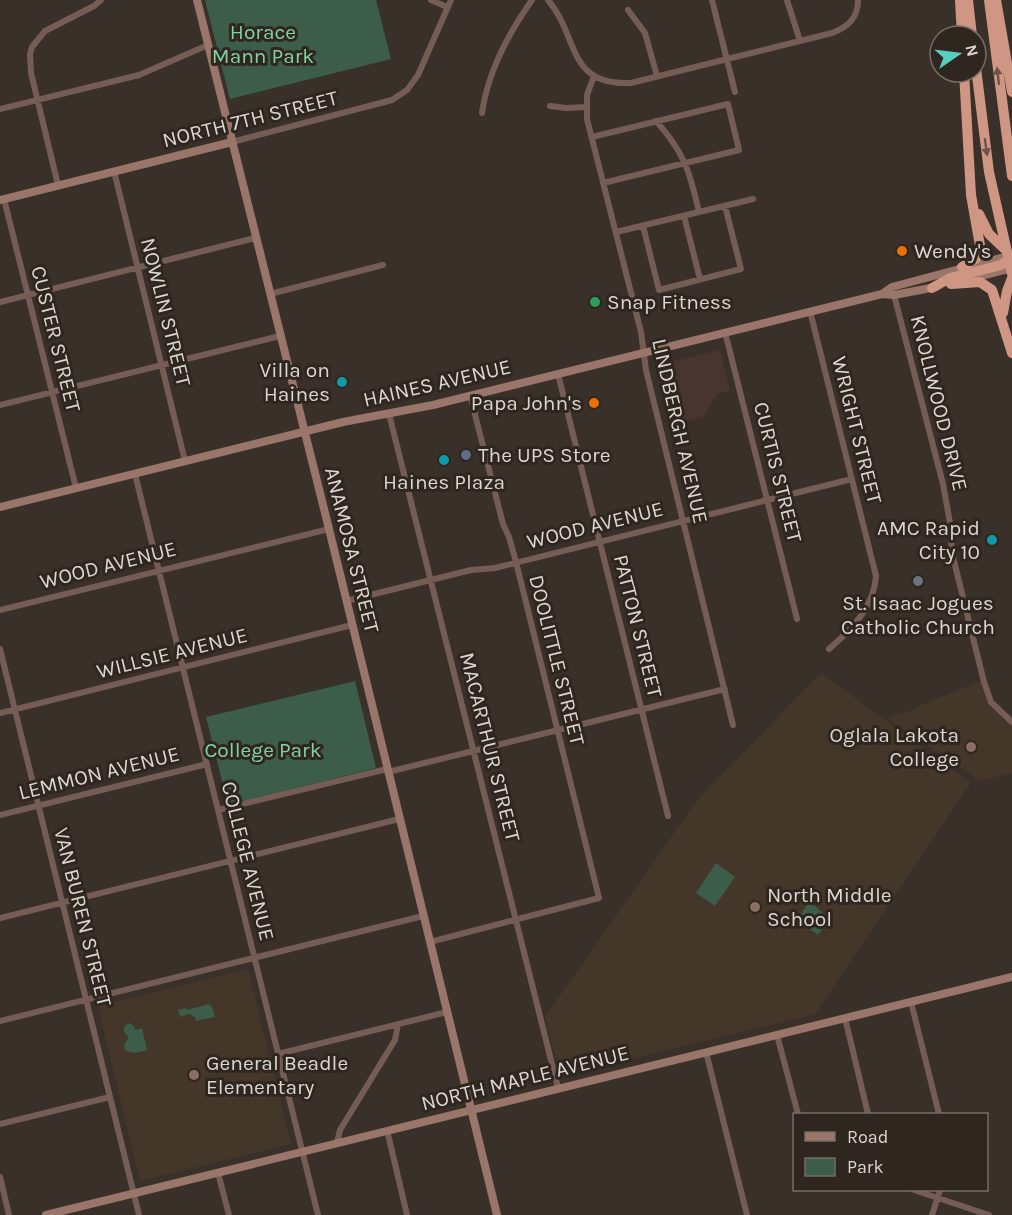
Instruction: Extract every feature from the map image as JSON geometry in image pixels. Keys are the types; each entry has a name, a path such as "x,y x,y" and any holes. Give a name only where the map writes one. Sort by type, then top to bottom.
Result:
{"highway":[{"path":"960,0 961,24"},
{"path":"968,0 971,24"},
{"path":"989,0 1012,176"},
{"path":"996,0 1012,92"},
{"path":"962,267 975,260 981,251 972,207 965,84"},
{"path":"978,84 988,163 1012,276 1004,305 1006,331"},
{"path":"970,175 983,224 1011,260"},
{"path":"988,261 1011,260"},
{"path":"932,288 950,278 1011,260"},
{"path":"951,284 974,282 988,286 995,296 1012,353"}],"main road":[{"name":"ANAMOSA STREET","path":"196,0 329,528 497,1215"},
{"name":"NORTH 7TH STREET","path":"2,199 232,142"},
{"path":"893,291 951,284 1011,260"},
{"path":"893,291 940,273 988,261"},
{"name":"HAINES AVENUE","path":"0,507 304,431 470,395 893,291"},
{"name":"NORTH MAPLE AVENUE","path":"46,1215 1012,976"}],"street":[{"path":"58,185 30,66 32,47 45,31 94,6 100,0"},
{"path":"431,0 447,7"},
{"name":"NORTH 7TH STREET","path":"232,142 392,100 407,90 418,75 451,0"},
{"path":"482,114 485,91 507,38 532,0"},
{"path":"548,0 563,23 578,60 594,76 619,83 631,83 832,33 844,28 854,19 858,0"},
{"path":"712,0 735,92"},
{"path":"787,0 800,41"},
{"path":"628,10 645,33 657,76"},
{"path":"0,110 140,75 208,45"},
{"name":"LINDBERGH AVENUE","path":"594,76 587,95 586,107 592,137 641,332 643,353 733,724"},
{"path":"592,137 728,104 739,150 603,183"},
{"path":"550,106 586,107"},
{"path":"656,121 676,145 686,163 699,212"},
{"name":"NOWLIN STREET","path":"114,171 185,461"},
{"name":"CUSTER STREET","path":"2,199 76,488"},
{"path":"616,232 753,199"},
{"path":"643,226 659,290 741,269 726,206"},
{"path":"684,216 700,279"},
{"path":"0,302 255,238"},
{"path":"270,294 383,265"},
{"name":"KNOLLWOOD DRIVE","path":"893,291 943,484 950,523 952,553 984,682 991,702 1012,722"},
{"name":"WRIGHT STREET","path":"810,311 875,567 876,585 871,599 862,615 829,649"},
{"name":"CURTIS STREET","path":"725,332 798,619"},
{"path":"0,405 280,336"},
{"name":"PATTON STREET","path":"558,374 668,816"},
{"name":"DOOLITTLE STREET","path":"470,395 503,524 516,562 599,898 516,920"},
{"name":"MACARTHUR STREET","path":"389,414 558,1088"},
{"name":"COLLEGE AVENUE","path":"135,474 318,1215"},
{"name":"WOOD AVENUE","path":"346,601 599,542 852,479"},
{"name":"WOOD AVENUE","path":"0,610 329,528"},
{"name":"WILLSIE AVENUE","path":"0,712 352,626"},
{"name":"VAN BUREN STREET","path":"0,649 139,1215"},
{"path":"218,810 474,752 725,689"},
{"name":"LEMMON AVENUE","path":"0,815 207,764"},
{"path":"0,918 399,819"},
{"path":"0,1021 423,916"},
{"path":"430,942 516,920"},
{"path":"911,1002 939,1113"},
{"path":"278,1054 447,1012"},
{"path":"845,1018 868,1113"},
{"path":"337,1143 340,1130 395,1040 398,1024"},
{"path":"777,1035 798,1113"},
{"path":"706,1052 747,1215"},
{"path":"0,1124 110,1097"},
{"path":"387,1130 407,1215"},
{"path":"218,1173 229,1215"},
{"path":"0,1177 9,1215"},
{"path":"917,1191 989,1215"},
{"path":"932,1215 940,1191"}],"shaded area":[{"path":"720,350 730,391 717,394 703,417 672,424 659,371 663,364"},
{"name":"North Middle School","path":"821,673 971,783 815,1014 560,1076 545,1017 698,799"},
{"name":"Oglala Lakota College","path":"983,680 987,694 1012,722 1012,773 980,781 886,717 914,710"},
{"name":"General Beadle Elementary","path":"248,969 291,1144 140,1181 98,1006"}],"green space":[{"name":"Horace Mann Park","path":"205,0 376,0 391,59 230,99"},
{"name":"College Park","path":"355,681 376,768 228,805 206,717"},
{"path":"716,863 735,877 715,906 696,893"},
{"path":"809,902 819,909 817,913 819,910 830,918 818,935 797,920"},
{"path":"209,1004 215,1017 196,1021 195,1017 189,1014 180,1017 178,1010"},
{"path":"129,1023 134,1026 135,1030 142,1028 147,1050 135,1053 125,1051 124,1045 129,1037 124,1032 124,1027"}],"place":[{"name":"Wendy's","path":"902,251"},
{"name":"Snap Fitness","path":"595,302"},
{"name":"Villa on Haines","path":"342,382"},
{"name":"Papa John's","path":"594,403"},
{"name":"The UPS Store","path":"466,455"},
{"name":"Haines Plaza","path":"444,460"},
{"name":"AMC Rapid City 10","path":"992,540"},
{"name":"St. Isaac Jogues Catholic Church","path":"918,581"},
{"name":"Oglala Lakota College","path":"971,747"},
{"name":"North Middle School","path":"755,907"},
{"name":"General Beadle Elementary","path":"194,1075"}]}
